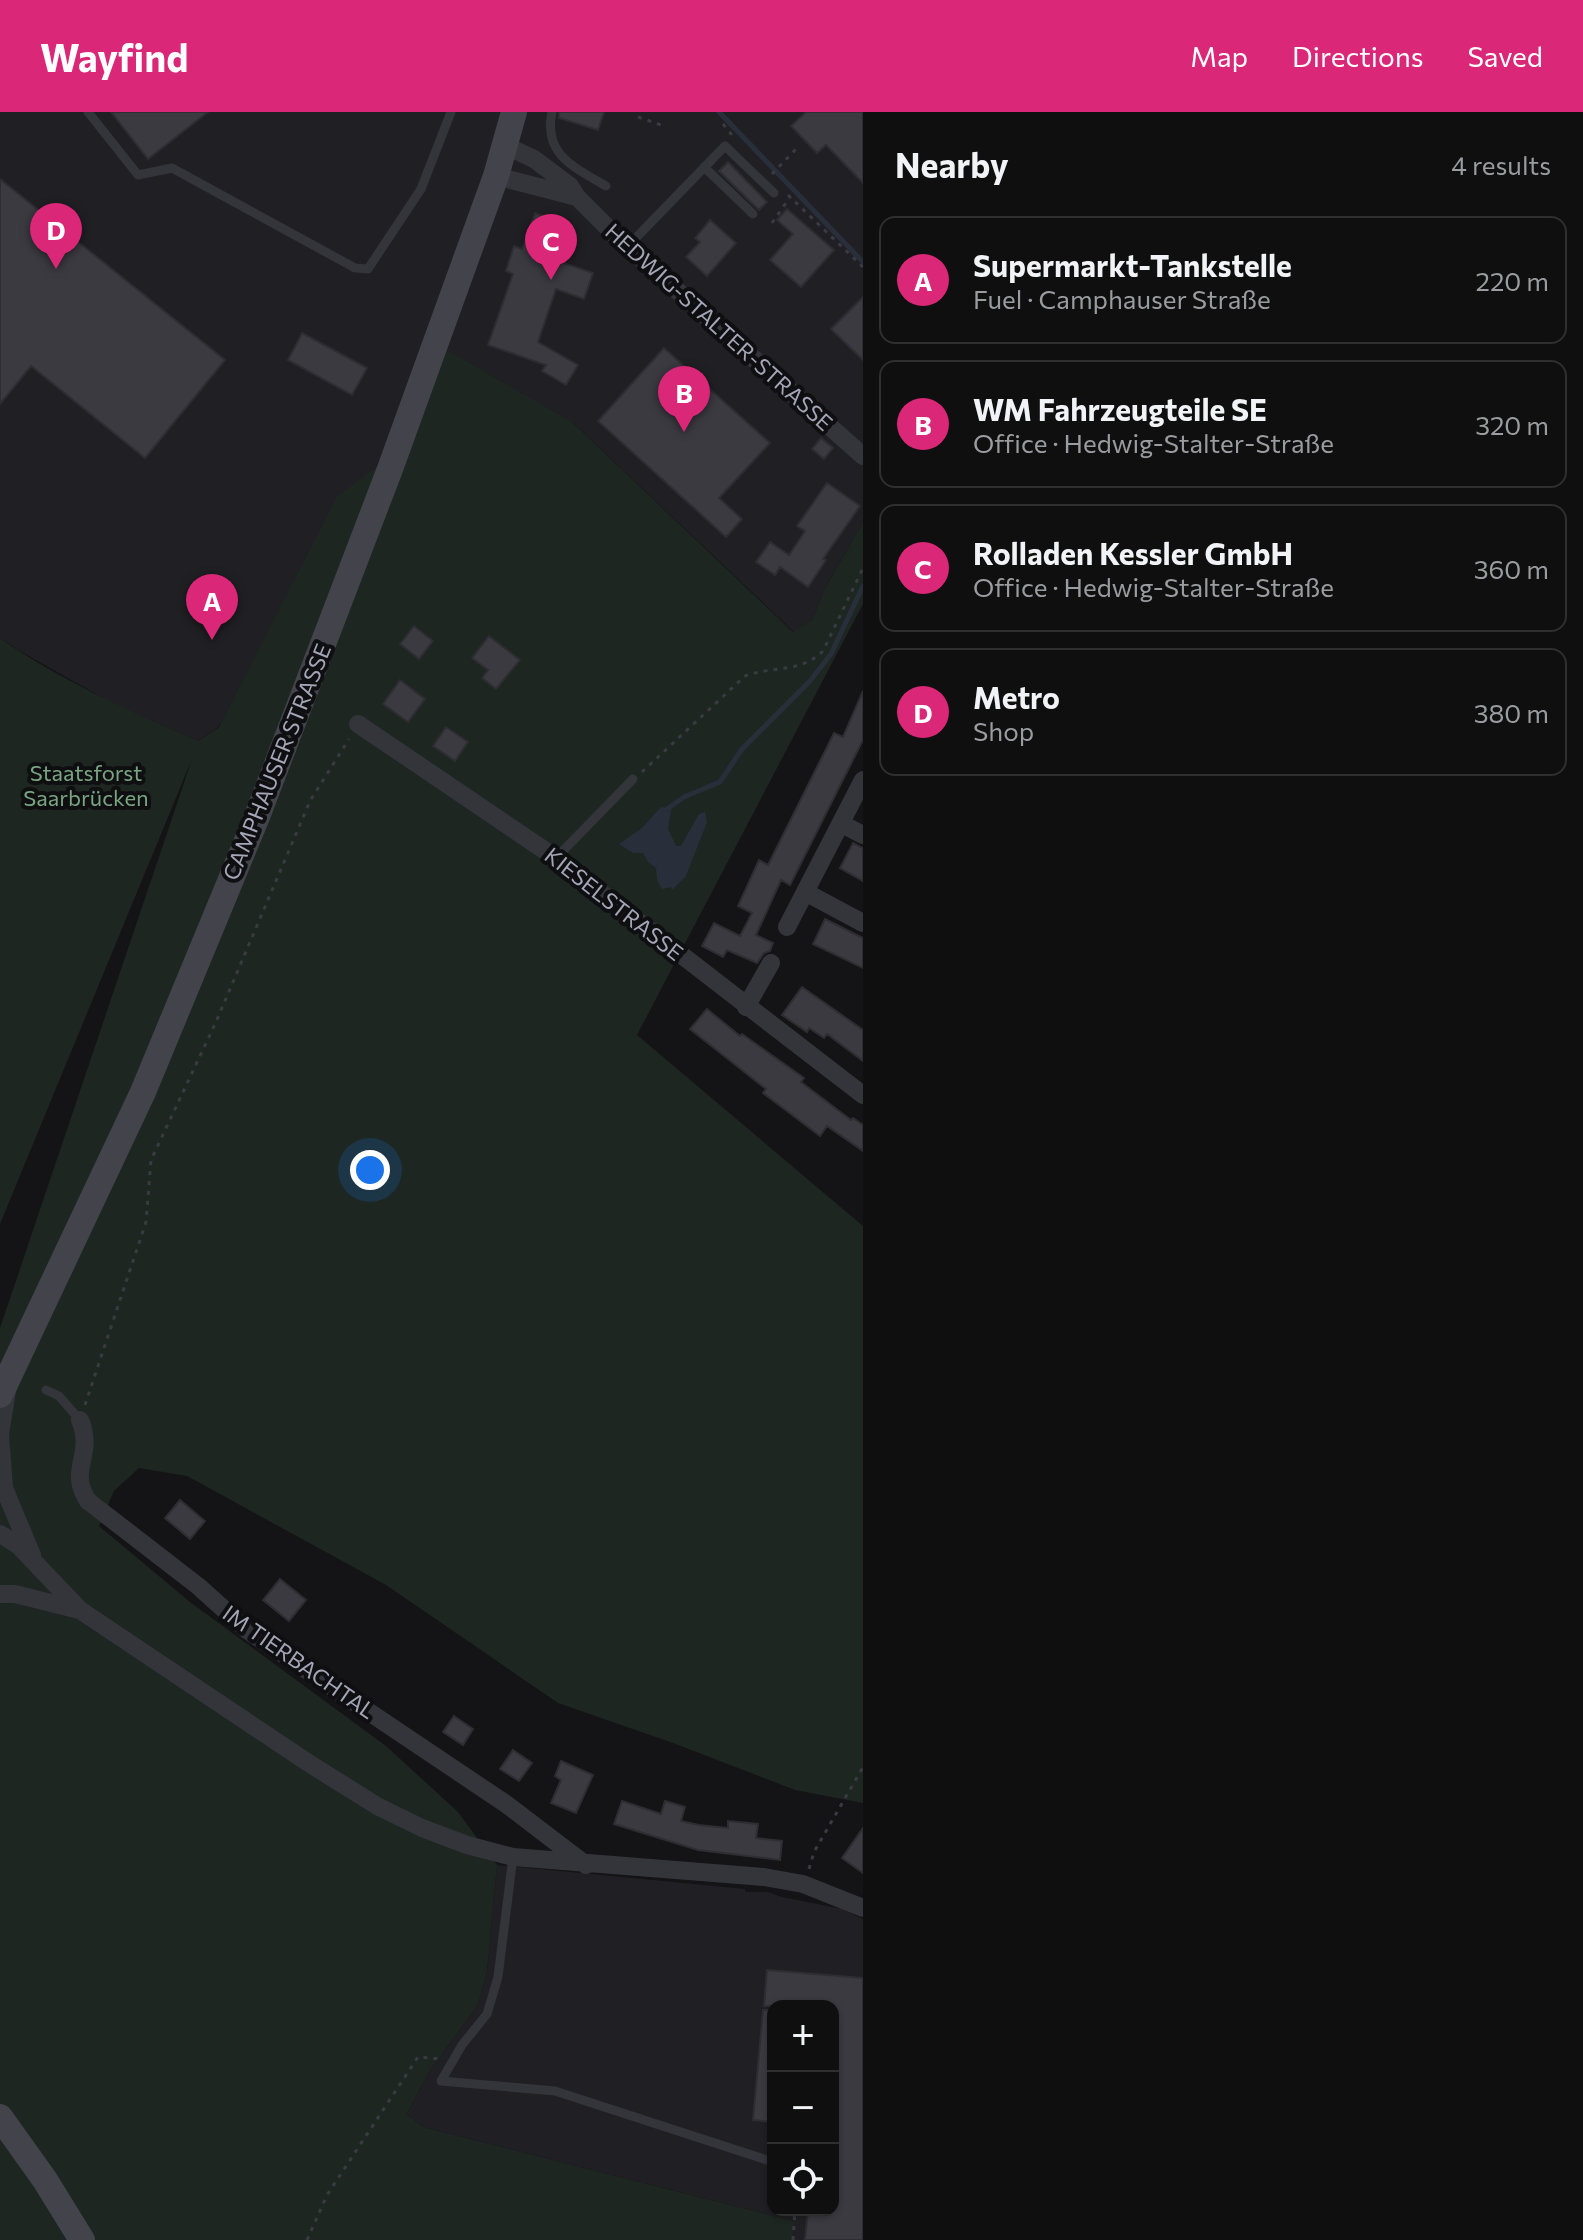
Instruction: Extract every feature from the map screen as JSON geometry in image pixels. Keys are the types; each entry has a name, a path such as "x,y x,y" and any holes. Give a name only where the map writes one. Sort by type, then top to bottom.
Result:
{"street":[{"name":"CAMPHAUSER STRASSE","path":"5,1386 143,1092 256,819 390,469 496,176 514,112"},
{"name":"HEDWIG-STALTER-STRASSE","path":"506,146 534,159 570,186 577,197 628,246 863,456"},
{"name":"HEDWIG-STALTER-STRASSE","path":"496,176 577,197"},
{"name":"KIESELSTRASSE","path":"358,724 556,858 863,1095"},
{"path":"787,927 863,780"},
{"path":"842,824 863,835"},
{"path":"807,893 863,923"},
{"path":"746,1007 771,963"},
{"path":"5,1386 0,1434 4,1488 35,1561"},
{"name":"IM TIERBACHTAL","path":"80,1420 87,1445 78,1479 80,1490 88,1501 198,1586 247,1630 506,1804 586,1865"},
{"path":"0,1534 35,1561 80,1610 307,1762 377,1806 433,1833 513,1857 764,1877 803,1884 863,1908"},
{"path":"5,1590 80,1610"},
{"path":"0,2117 45,2180 82,2240"}],"lane":[{"path":"88,112 138,175 172,168 355,268 368,269 421,189 451,112"},
{"path":"552,112 550,130 555,148 570,165 606,186"},
{"path":"628,246 725,146 745,172 768,187 758,193"},
{"path":"704,167 747,207"},
{"path":"556,858 633,779"},
{"path":"46,1390 59,1396 80,1420"},
{"path":"513,1857 498,1977 491,2002 487,2014 452,2059 441,2081 555,2091 767,2160"}],"path":[{"path":"638,117 664,126"},
{"path":"773,173 797,148"},
{"path":"772,223 790,197 863,267"},
{"path":"633,779 745,676 757,671 806,664 816,658 823,651 863,568"},
{"path":"80,1420 146,1222 151,1160 216,1022 298,836 310,801 358,724"},
{"path":"814,1852 863,1767"},
{"path":"307,2240 327,2195 418,2057 452,2059"},
{"path":"793,2240 795,2216"}],"shaded area":[{"path":"0,112 863,112 863,522 824,590 812,620 794,632 572,422 406,445 218,727 198,741 114,704 20,651 0,638"},
{"path":"497,1865 768,1892 842,1909 863,1919 863,2240 793,2240 794,2221 774,2216 839,2216 839,2000 767,2000 767,2214 423,2127 407,2114 429,2072 478,2005 487,1972"}],"green space":[{"name":"Staatsforst Saarbrücken","path":"447,350 572,422 793,632 812,620 824,590 863,522 863,604 637,1035 863,1226 863,1803 795,1790 558,1703 386,1585 187,1476 139,1468 114,1491 99,1526 190,1602 386,1746 458,1812 497,1865 487,1972 478,2005 429,2072 407,2114 423,2127 794,2221 793,2240 0,2240 0,1328 192,759 0,1224 0,638 72,682 198,741 219,727 337,496 406,445"}],"water":[{"path":"661,807 671,809 668,829 676,846 681,846 699,814 705,812 707,822 686,876 672,890 671,887 662,889 656,868 643,853 633,853 619,844 642,828"}],"building":[{"path":"111,112 208,112 148,159"},
{"path":"559,112 604,112 598,130 559,118"},
{"path":"806,112 863,112 863,183 826,145 817,153 791,126"},
{"path":"728,162 767,202 759,210 719,171"},
{"path":"0,179 225,360 145,458 31,366 0,404"},
{"path":"787,209 834,250 801,287 770,260 793,234 777,220"},
{"path":"535,213 570,225 558,261 593,273 584,299 556,289 538,342 578,365 566,385 542,371 546,365 488,345 513,274 506,271 514,246 522,249"},
{"path":"710,220 736,243 707,276 686,257 700,242 695,238"},
{"path":"863,297 863,360 831,329"},
{"path":"302,333 367,368 352,395 288,360"},
{"path":"664,348 770,443 719,498 742,519 726,537 598,421"},
{"path":"821,438 833,448 824,459 812,449"},
{"path":"827,483 860,506 823,559 826,560 808,587 780,567 775,575 756,562 770,542 789,555 805,531 797,526"},
{"path":"414,626 433,641 419,659 400,644"},
{"path":"489,636 520,660 496,689 482,678 488,670 472,658"},
{"path":"400,680 425,699 408,722 383,704"},
{"path":"863,691 863,740 790,885 781,880 756,935 773,943 770,951 764,953 757,963 727,950 723,957 702,946 714,923 740,936 752,913 738,906 759,860 768,865 834,733 843,737"},
{"path":"446,727 468,742 455,761 433,746"},
{"path":"853,843 863,848 863,881 840,868"},
{"path":"825,919 863,938 863,968 813,944"},
{"path":"802,987 863,1030 863,1061 827,1034 824,1038 809,1028 807,1032 782,1015"},
{"path":"707,1009 740,1036 742,1034 804,1078 801,1082 851,1120 853,1118 863,1125 863,1151 827,1126 820,1136 763,1093 766,1089 690,1029"},
{"path":"180,1500 205,1521 190,1539 165,1518"},
{"path":"280,1579 306,1600 289,1621 263,1600"},
{"path":"454,1716 473,1729 463,1745 443,1732"},
{"path":"513,1750 532,1763 519,1781 500,1769"},
{"path":"561,1761 593,1775 576,1813 551,1803 561,1780 555,1776"},
{"path":"622,1801 661,1814 665,1801 685,1807 681,1821 699,1825 728,1828 728,1821 758,1824 756,1838 782,1841 780,1860 698,1850 614,1824"},
{"path":"863,1828 863,1873 842,1858"},
{"path":"767,1970 863,1978 863,2240 805,2240 807,2216 839,2216 839,2000 767,2000 767,2006 764,2006"},
{"path":"763,2010 767,2010 767,2121 753,2120"}],"waterway":[{"path":"719,112 863,262"},
{"path":"667,809 684,797 720,782 742,749 810,681 831,654 863,586"}],"place":[{"name":"Metro","path":"56,269"},
{"name":"Rolladen Kessler GmbH","path":"551,280"},
{"name":"WM Fahrzeugteile SE","path":"684,432"},
{"name":"Supermarkt-Tankstelle","path":"212,640"}]}
